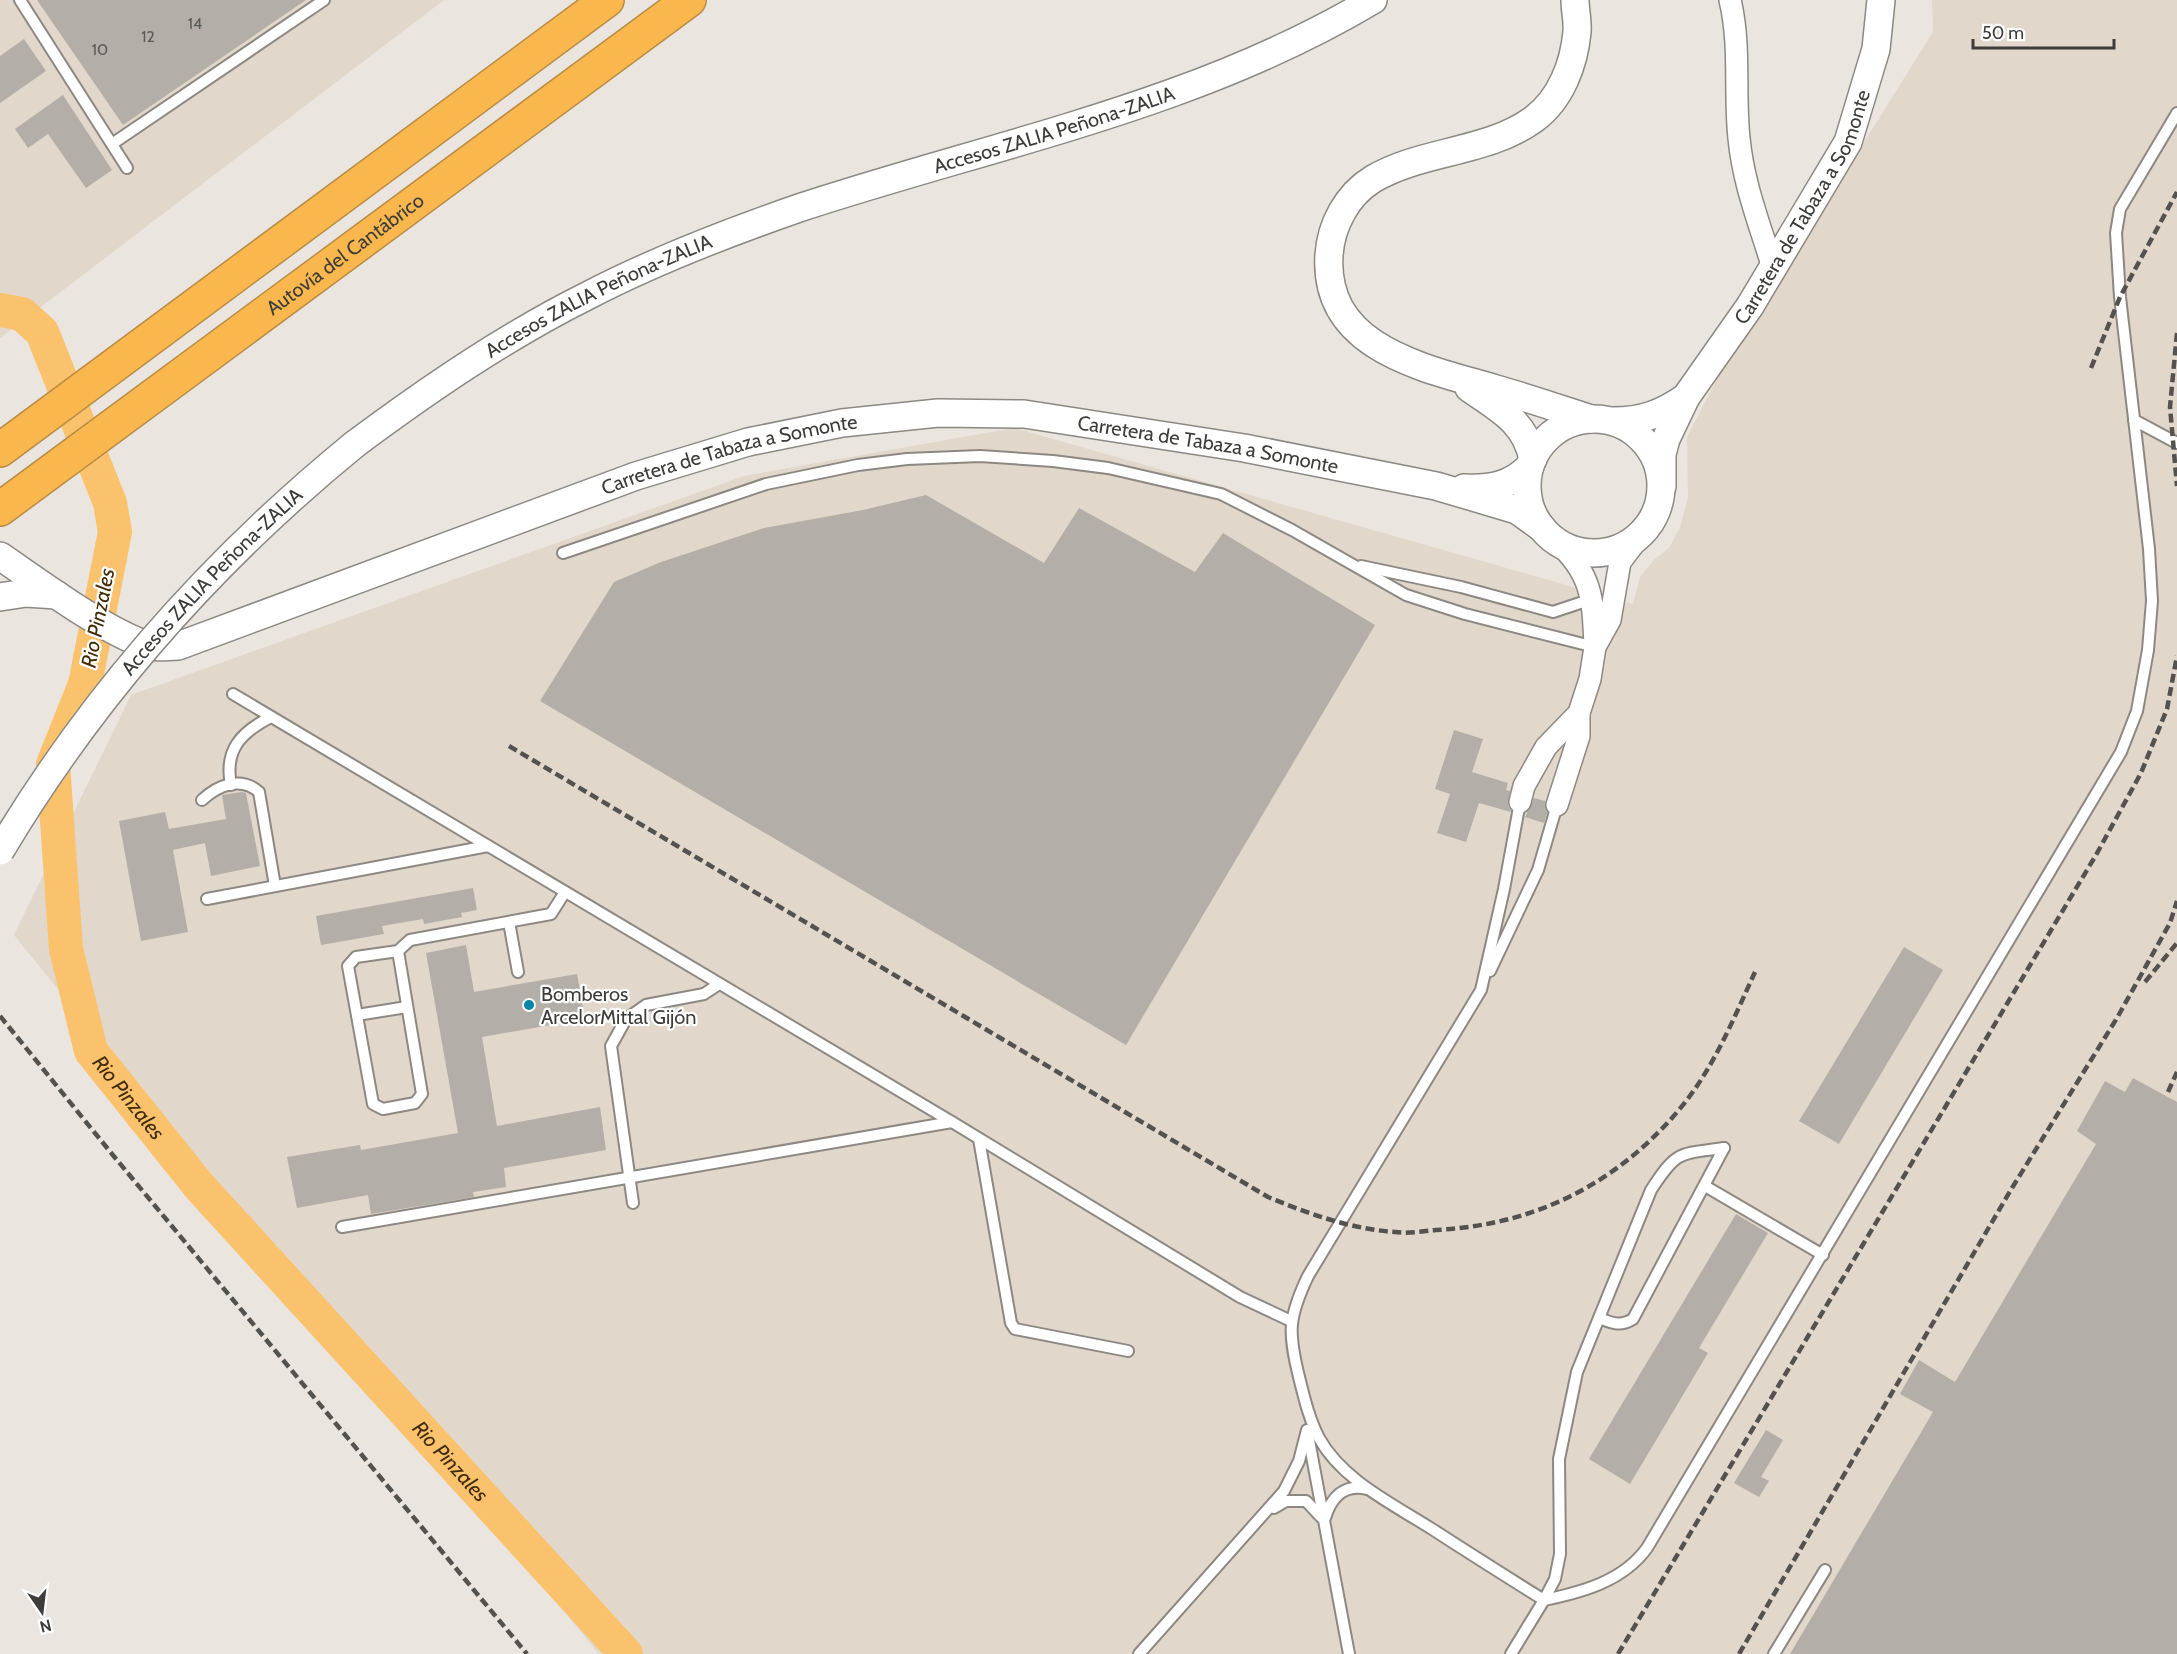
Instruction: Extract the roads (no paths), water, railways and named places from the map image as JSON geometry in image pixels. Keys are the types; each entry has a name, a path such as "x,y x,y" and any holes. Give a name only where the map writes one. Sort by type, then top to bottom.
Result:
{"highway":[{"path":"0,450 607,0"},
{"name":"Autovía del Cantábrico","path":"0,509 689,0"}],"street":[{"name":"Accesos ZALIA Peñona-ZALIA","path":"0,851 28,804 125,671 231,554 302,487 429,389 586,296 684,251 800,208 1112,115 1211,80 1327,28 1373,0"},
{"path":"1730,0 1737,42 1739,141 1746,180 1773,268"},
{"name":"Carretera de Tabaza a Somonte","path":"1662,486 1662,454 1666,438 1686,397 1750,306 1848,142 1876,48 1881,0"},
{"path":"1572,5 1577,30 1570,66 1559,90 1534,118 1512,131 1394,169 1371,180 1340,214 1333,231 1329,261 1330,281 1345,315 1356,329 1384,352 1456,378 1632,430 1648,444 1658,464 1662,486 1658,508 1647,527 1620,562 1610,620 1595,647"},
{"path":"1456,378 1510,417 1524,432 1532,462"},
{"name":"Carretera de Tabaza a Somonte","path":"1602,420 1647,418 1665,412 1686,397"},
{"name":"Carretera de Tabaza a Somonte","path":"0,556 61,597 142,643 159,647 194,642 636,476 748,442 842,423 938,413 1024,414 1244,448 1436,486 1517,510 1549,534"},
{"path":"1557,805 1579,736 1580,713 1590,679 1595,647 1593,599 1581,567 1549,534 1528,498 1532,462 1539,447 1554,432 1572,423 1602,420"},
{"name":"Carretera de Tabaza a Somonte","path":"1436,486 1487,489 1512,480 1532,462"},
{"path":"1549,534 1571,549 1588,553 1610,551 1631,542 1647,527"},
{"name":"Carretera de Tabaza a Somonte","path":"0,597 26,592 61,597"},
{"path":"1520,802 1524,786 1546,747 1580,713"}],"lane":[{"path":"20,0 127,168"},
{"path":"112,144 324,0"},
{"path":"1557,805 1538,870 1481,990 1308,1276 1291,1321 1291,1350 1306,1405 1319,1438 1346,1470 1371,1490 1544,1600 1610,1580 1637,1562 1823,1255 2121,752 2137,711 2148,650 2152,601 2149,549 2120,297 2116,233 2120,209 2177,113"},
{"path":"2134,420 2177,443"},
{"path":"563,553 766,484 858,465 908,459 980,456 1108,468 1221,494 1416,598 1465,614 1595,647"},
{"path":"1347,562 1461,587 1553,612 1593,599"},
{"path":"233,694 952,1122 1240,1298 1291,1321"},
{"path":"231,785 229,758 234,746 255,725 271,717"},
{"path":"202,800 210,792 231,785 250,784 259,792 275,886"},
{"path":"1481,990 1504,890 1520,802"},
{"path":"207,899 488,846"},
{"path":"398,951 422,1094 415,1103 383,1109 373,1104 348,966 356,957 398,951 410,940 552,914 566,892"},
{"path":"509,922 518,972"},
{"path":"633,1203 611,1046 626,1019 646,1005 704,993 719,984"},
{"path":"357,1015 407,1007"},
{"path":"342,1227 952,1122"},
{"path":"979,1139 1011,1323 1015,1329 1128,1352"},
{"path":"1511,1654 1556,1579 1560,1554 1559,1459 1577,1372 1651,1190 1664,1170 1680,1154 1724,1148 1633,1319 1625,1324 1616,1324 1599,1318"},
{"path":"1705,1186 1823,1255"},
{"path":"1306,1405 1307,1430 1349,1654"},
{"path":"1139,1654 1264,1515 1291,1480 1307,1430"},
{"path":"1323,1521 1329,1504 1340,1492 1356,1488 1371,1490"},
{"path":"1264,1515 1277,1505 1296,1500 1312,1504 1323,1521"},
{"path":"1774,1654 1826,1570"}],"waterway":[{"name":"Rio Pinzales","path":"0,310 22,314 42,332 110,503 115,532 85,684 53,764 66,949 91,1051 199,1186 626,1654"}],"railway":[{"path":"2091,368 2120,297 2177,192"},
{"path":"2177,333 2170,407 2177,486"},
{"path":"1618,1654 2096,855 2141,773 2167,709 2177,656"},
{"path":"509,746 1268,1197 1315,1215 1362,1228 1411,1233 1506,1220 1539,1210 1600,1180 1654,1137 1678,1111 1702,1079 1755,972"},
{"path":"1739,1654 2012,1188 2117,1018 2170,923 2177,901"},
{"path":"2145,982 2177,943"},
{"path":"0,1016 527,1654"},
{"path":"2168,1092 2177,1072"}],"place":[{"name":"Bomberos ArcelorMittal Gijón","path":"529,1005"}]}
